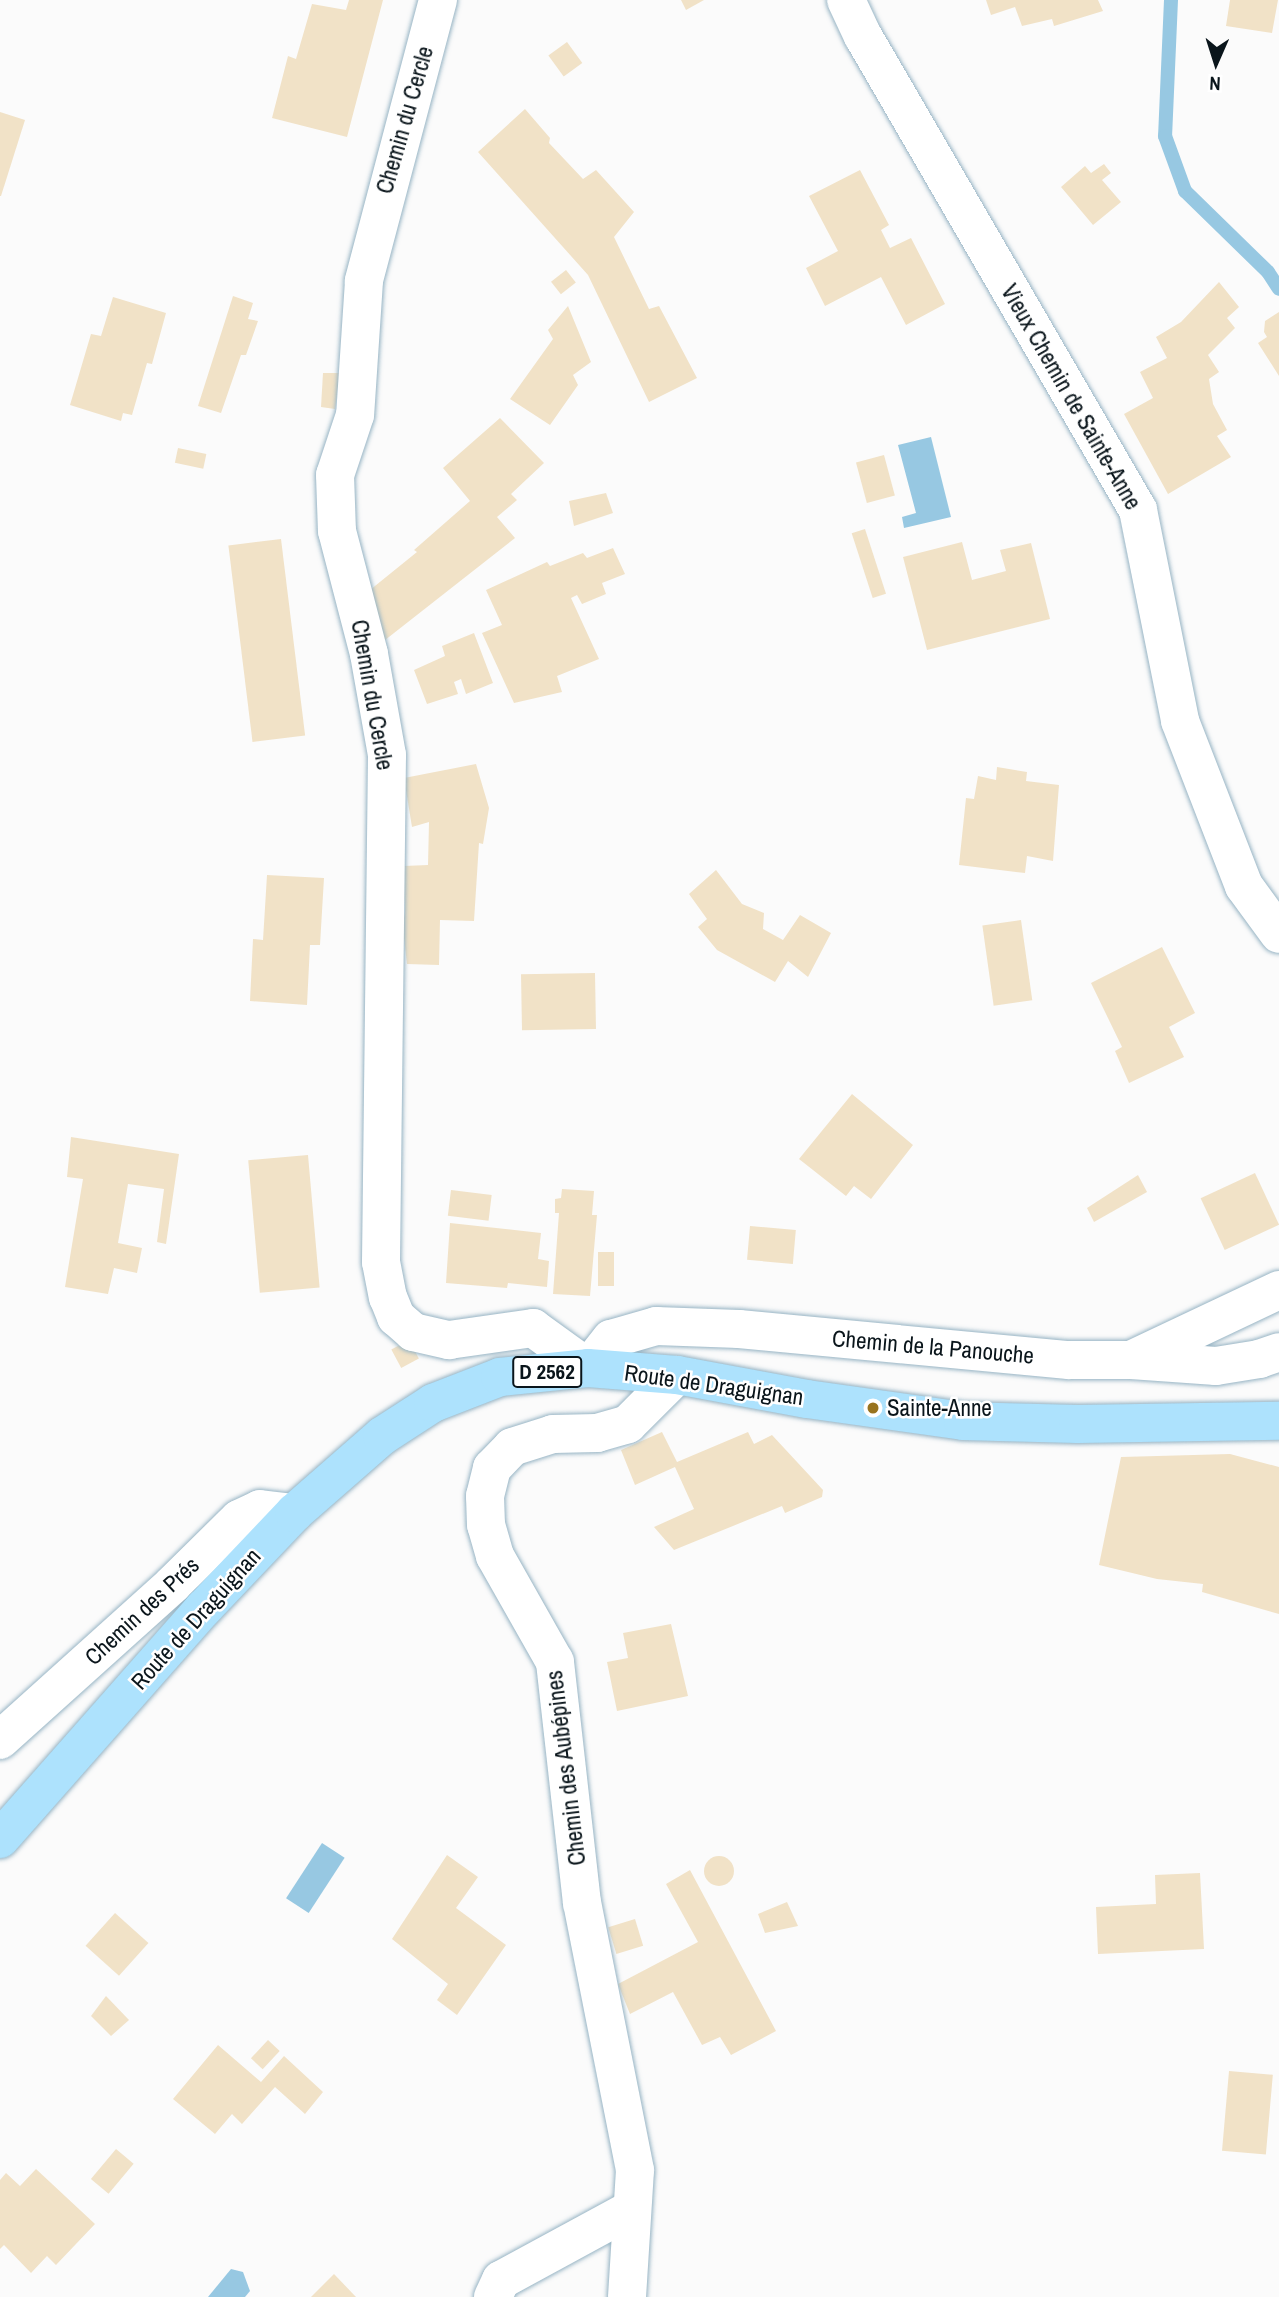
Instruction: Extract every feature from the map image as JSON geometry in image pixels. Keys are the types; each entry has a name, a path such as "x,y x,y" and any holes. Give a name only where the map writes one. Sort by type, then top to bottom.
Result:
{"main road":[{"name":"Route de Draguignan","path":"0,1839 204,1608 294,1513 382,1436 433,1403 500,1377 587,1368 677,1375 807,1399 963,1421 1078,1424 1279,1421"}],"street":[{"name":"Chemin du Cercle","path":"438,0 364,281 355,415 335,475 337,531 369,654 387,755 381,1262 396,1317 413,1332 449,1340 533,1328 587,1368"},
{"name":"Vieux Chemin de Sainte-Anne","path":"846,0 863,36 1138,510 1180,721 1244,886 1279,934"},
{"name":"Chemin de la Panouche","path":"587,1368 611,1339 656,1326 739,1329 1069,1360 1131,1360 1279,1290"},
{"path":"1131,1360 1216,1366 1259,1359 1279,1352"},
{"name":"Chemin des Aubépines","path":"627,2297 635,2170 582,1903 555,1662 495,1556 486,1525 485,1496 492,1468 512,1447 553,1434 597,1433 628,1424 677,1375"},
{"name":"Chemin des Prés","path":"0,1740 172,1585 239,1519 260,1509 294,1513"},
{"path":"492,2297 501,2280 632,2209"}],"water":[{"path":"931,437 951,517 904,528 902,517 916,513 898,445"},
{"path":"322,1843 345,1858 309,1913 286,1898"},
{"path":"231,2269 243,2272 250,2291 245,2297 208,2297"}],"building":[{"path":"349,0 383,0 347,137 272,118 288,56 296,59 312,4 346,10"},
{"path":"681,0 704,0 686,10"},
{"path":"986,0 1098,0 1103,11 1054,26 1052,19 1022,26 1015,7 991,15"},
{"path":"1230,0 1278,0 1272,33 1226,26"},
{"path":"567,42 582,63 564,77 548,56"},
{"path":"525,109 550,138 549,143 583,179 596,170 634,212 614,237 649,309 659,306 697,378 649,402 588,275 478,152"},
{"path":"0,112 25,120 1,196 0,196"},
{"path":"1104,164 1111,173 1102,180 1121,202 1093,225 1061,187 1085,166 1091,173"},
{"path":"860,170 889,225 881,230 890,248 911,238 945,304 906,325 881,277 825,306 806,268 838,251 809,196"},
{"path":"566,270 576,283 561,294 551,282"},
{"path":"1219,282 1239,307 1227,318 1235,328 1208,355 1219,372 1209,379 1213,404 1227,430 1217,436 1231,457 1168,494 1124,414 1153,398 1140,372 1167,358 1156,337 1181,322"},
{"path":"233,296 253,303 248,319 258,321 246,355 241,355 221,413 198,406"},
{"path":"113,297 166,313 152,364 147,363 132,415 123,413 121,421 70,405 91,334 101,336"},
{"path":"568,306 591,362 573,375 578,385 550,425 510,399 553,339 548,330"},
{"path":"1279,312 1279,376 1258,343 1267,337 1264,332 1265,321"},
{"path":"323,373 340,373 335,409 321,407"},
{"path":"500,418 544,463 511,494 517,500 497,517 515,538 380,644 370,590 417,552 414,550 470,501 443,468"},
{"path":"178,448 206,454 203,469 175,463"},
{"path":"884,455 895,496 867,503 856,463"},
{"path":"606,493 613,513 574,526 569,501"},
{"path":"865,529 886,594 873,598 852,533"},
{"path":"281,539 305,736 253,742 228,545"},
{"path":"962,542 972,580 1006,571 1000,550 1031,543 1050,619 927,650 903,557"},
{"path":"613,548 625,574 602,583 606,594 582,604 577,595 571,598 599,659 557,676 562,692 514,703 482,633 502,625 486,590 547,562 550,566 583,553 587,558"},
{"path":"474,633 493,683 466,694 461,679 454,682 458,694 427,704 414,670 445,656 442,646"},
{"path":"476,764 489,808 483,844 479,843 474,921 440,920 439,965 407,964 404,938 401,938 405,910 402,871 404,866 428,865 429,822 412,827 404,778"},
{"path":"997,767 1027,772 1026,781 1059,785 1053,861 1027,856 1025,873 959,865 966,798 974,799 978,776 996,780"},
{"path":"716,870 742,904 764,913 763,929 783,940 800,915 831,933 808,977 788,961 775,982 717,950 698,927 707,919 689,894"},
{"path":"267,875 324,878 320,945 310,945 307,1005 250,1001 253,939 263,940"},
{"path":"1021,920 1032,1000 994,1006 982,925"},
{"path":"1162,947 1195,1013 1169,1027 1184,1057 1129,1083 1115,1051 1122,1047 1091,983"},
{"path":"595,973 596,1029 522,1030 521,974"},
{"path":"852,1094 913,1145 871,1199 854,1186 846,1196 799,1159"},
{"path":"71,1137 179,1154 166,1244 157,1242 164,1189 128,1184 118,1243 142,1248 137,1273 114,1268 108,1294 65,1287 83,1179 67,1177"},
{"path":"308,1155 320,1287 260,1293 248,1160"},
{"path":"1255,1173 1279,1225 1225,1250 1201,1198"},
{"path":"1138,1175 1147,1192 1094,1222 1087,1208"},
{"path":"562,1189 594,1191 592,1215 597,1215 590,1296 553,1294 559,1213 555,1213 555,1199 561,1198"},
{"path":"451,1190 492,1195 489,1221 448,1216"},
{"path":"450,1223 541,1233 538,1259 549,1261 547,1287 508,1283 507,1288 446,1283"},
{"path":"750,1226 796,1230 793,1264 747,1260"},
{"path":"598,1252 614,1252 614,1286 598,1286"},
{"path":"409,1340 419,1359 401,1368 391,1349"},
{"path":"662,1432 677,1462 748,1432 754,1444 772,1435 823,1490 822,1497 785,1513 782,1506 674,1550 654,1527 694,1509 675,1467 635,1485 621,1450"},
{"path":"1230,1454 1279,1467 1279,1614 1202,1592 1203,1584 1157,1579 1099,1565 1121,1457"},
{"path":"671,1624 688,1696 617,1711 607,1662 628,1658 623,1633"},
{"path":"447,1855 478,1877 456,1908 506,1945 457,2015 437,2000 448,1984 392,1939"},
{"path":"719,1856 730,1860 734,1871 730,1882 719,1886 708,1882 704,1871 708,1860"},
{"path":"690,1870 776,2031 731,2055 720,2037 702,2045 673,1992 630,2014 618,1984 698,1942 666,1884"},
{"path":"1200,1873 1204,1949 1098,1954 1096,1907 1156,1904 1155,1875"},
{"path":"787,1902 798,1926 765,1933 758,1914"},
{"path":"115,1913 148,1943 119,1976 86,1946"},
{"path":"635,1919 643,1946 616,1954 608,1927"},
{"path":"106,1996 129,2020 111,2036 91,2016"},
{"path":"268,2040 280,2051 263,2069 251,2058"},
{"path":"218,2045 261,2082 284,2056 323,2092 305,2114 275,2087 242,2124 232,2114 215,2134 173,2099"},
{"path":"1229,2071 1273,2075 1266,2155 1222,2151"},
{"path":"116,2149 134,2164 109,2194 91,2179"},
{"path":"36,2169 95,2224 56,2265 47,2256 31,2273 4,2245 0,2249 0,2180 6,2173 20,2186"},
{"path":"334,2274 356,2297 311,2297"}],"waterway":[{"path":"1171,0 1165,136 1185,191 1268,272 1279,289"}],"place":[{"name":"Sainte-Anne","path":"873,1408"}]}
